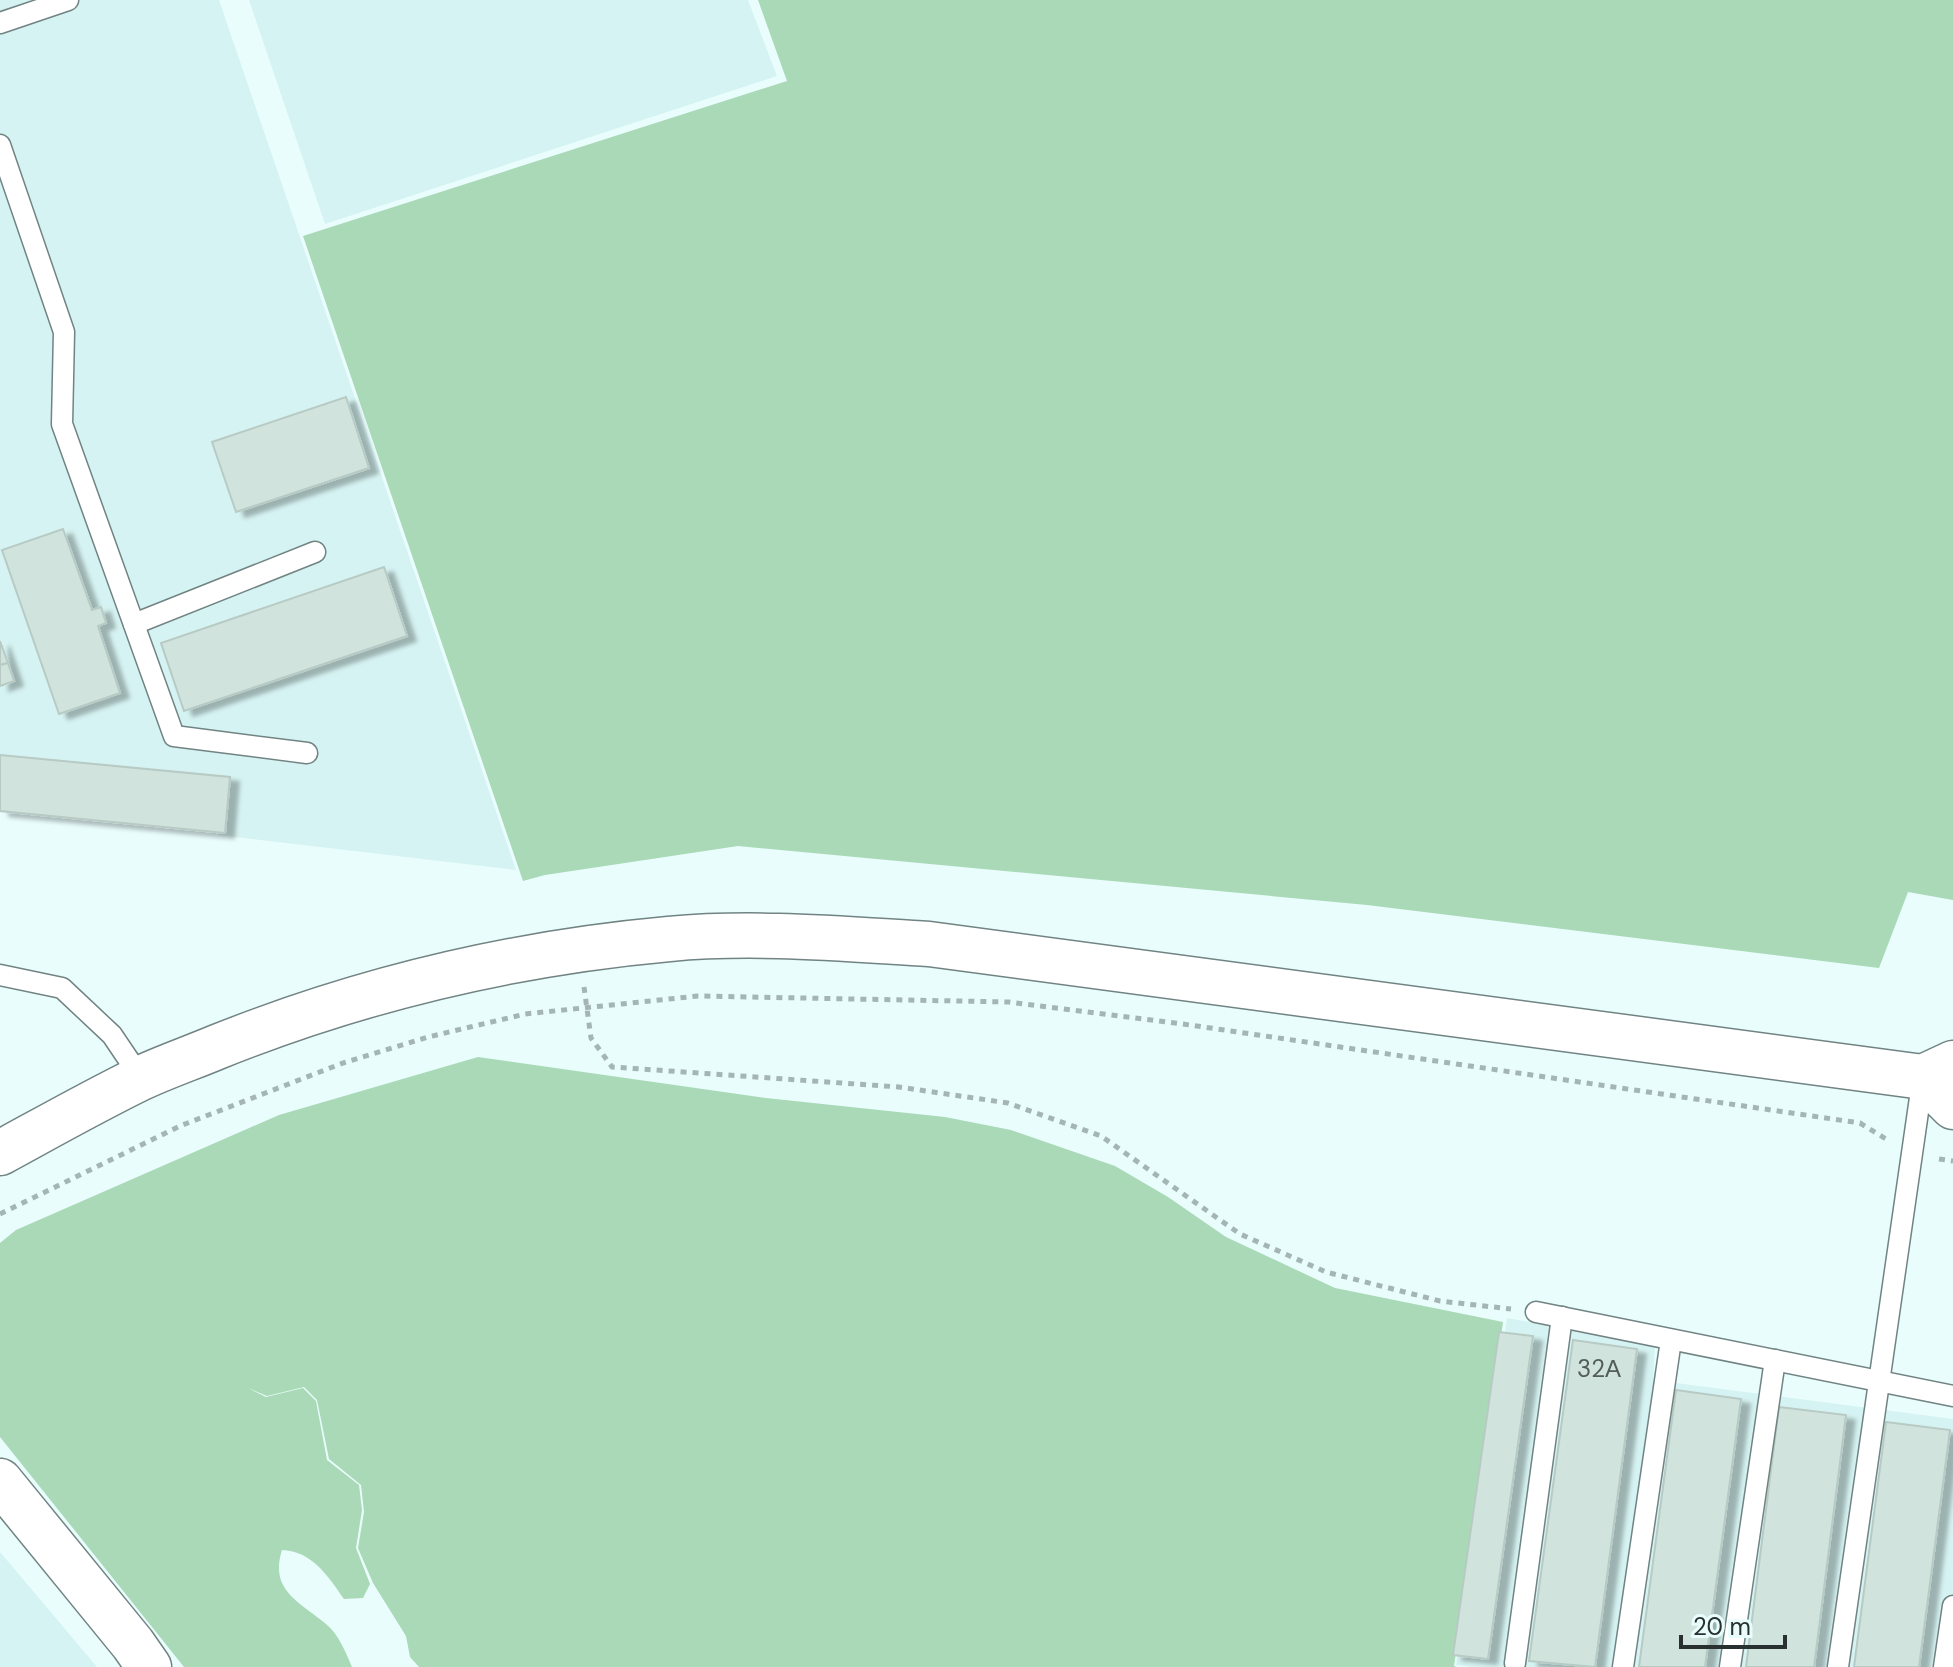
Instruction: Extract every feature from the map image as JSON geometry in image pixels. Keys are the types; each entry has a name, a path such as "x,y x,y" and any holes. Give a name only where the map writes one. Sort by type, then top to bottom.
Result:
{"street":[{"path":"0,1153 141,1078 258,1031 359,997 462,969 671,939 781,936 929,944 1943,1082"},
{"path":"0,1481 149,1667"}],"lane":[{"path":"0,23 68,0"},
{"path":"0,145 64,332 62,424 174,736 307,753"},
{"path":"134,624 315,552"},
{"path":"0,975 62,988 112,1035 141,1078"},
{"path":"1838,1667 1913,1155 1943,1082"},
{"path":"1536,1312 1953,1396"},
{"path":"1515,1663 1562,1317"},
{"path":"1623,1667 1671,1340"},
{"path":"1730,1667 1775,1360"},
{"path":"1944,1667 1953,1606"}],"path":[{"path":"580,950 591,1038 612,1067 899,1087 1008,1103 1101,1136 1240,1234 1326,1272 1440,1301 1536,1312"},
{"path":"0,1214 180,1126 343,1063 428,1037 525,1014 698,996 824,996 1009,1002 1183,1024 1860,1123 1913,1155 1953,1161"}],"shaded area":[{"path":"0,0 219,0 516,870 218,835 218,832 0,812"},
{"path":"249,0 748,0 777,76 325,224"},
{"path":"1507,1318 1655,1345 1653,1380 1953,1419 1953,1667 1456,1665"},
{"path":"0,1552 97,1667 0,1667"}],"green space":[{"path":"758,0 1953,0 1953,900 1908,892 1879,968 1367,905 738,846 523,881 303,236 787,81"},
{"path":"478,1057 766,1098 945,1117 1011,1130 1115,1166 1168,1197 1226,1237 1335,1288 1503,1322 1454,1666 1457,1667 419,1667 410,1657 406,1636 373,1583 358,1548 364,1512 361,1485 329,1459 317,1400 304,1387 267,1396 248,1388 266,1397 303,1388 316,1401 327,1460 359,1485 362,1510 356,1548 370,1584 363,1598 344,1599 318,1566 293,1551 282,1550 279,1564 283,1586 297,1602 331,1628 352,1667 184,1667 0,1437 0,1243 16,1230 279,1115"}],"building":[{"path":"346,397 369,468 236,512 212,442"},
{"path":"63,529 92,610 101,607 106,623 98,626 120,693 59,714 2,550"},
{"path":"384,567 407,636 184,711 161,643"},
{"path":"0,641 8,663 0,665"},
{"path":"8,663 14,681 0,686 0,665"},
{"path":"0,755 230,777 225,833 0,811"},
{"path":"1499,1332 1533,1336 1488,1659 1453,1655"},
{"path":"1573,1340 1637,1349 1595,1667 1529,1661"},
{"path":"1676,1390 1741,1399 1705,1667 1639,1667"},
{"path":"1779,1407 1846,1415 1814,1667 1746,1667"},
{"path":"1886,1422 1950,1430 1919,1667 1854,1667"}]}
